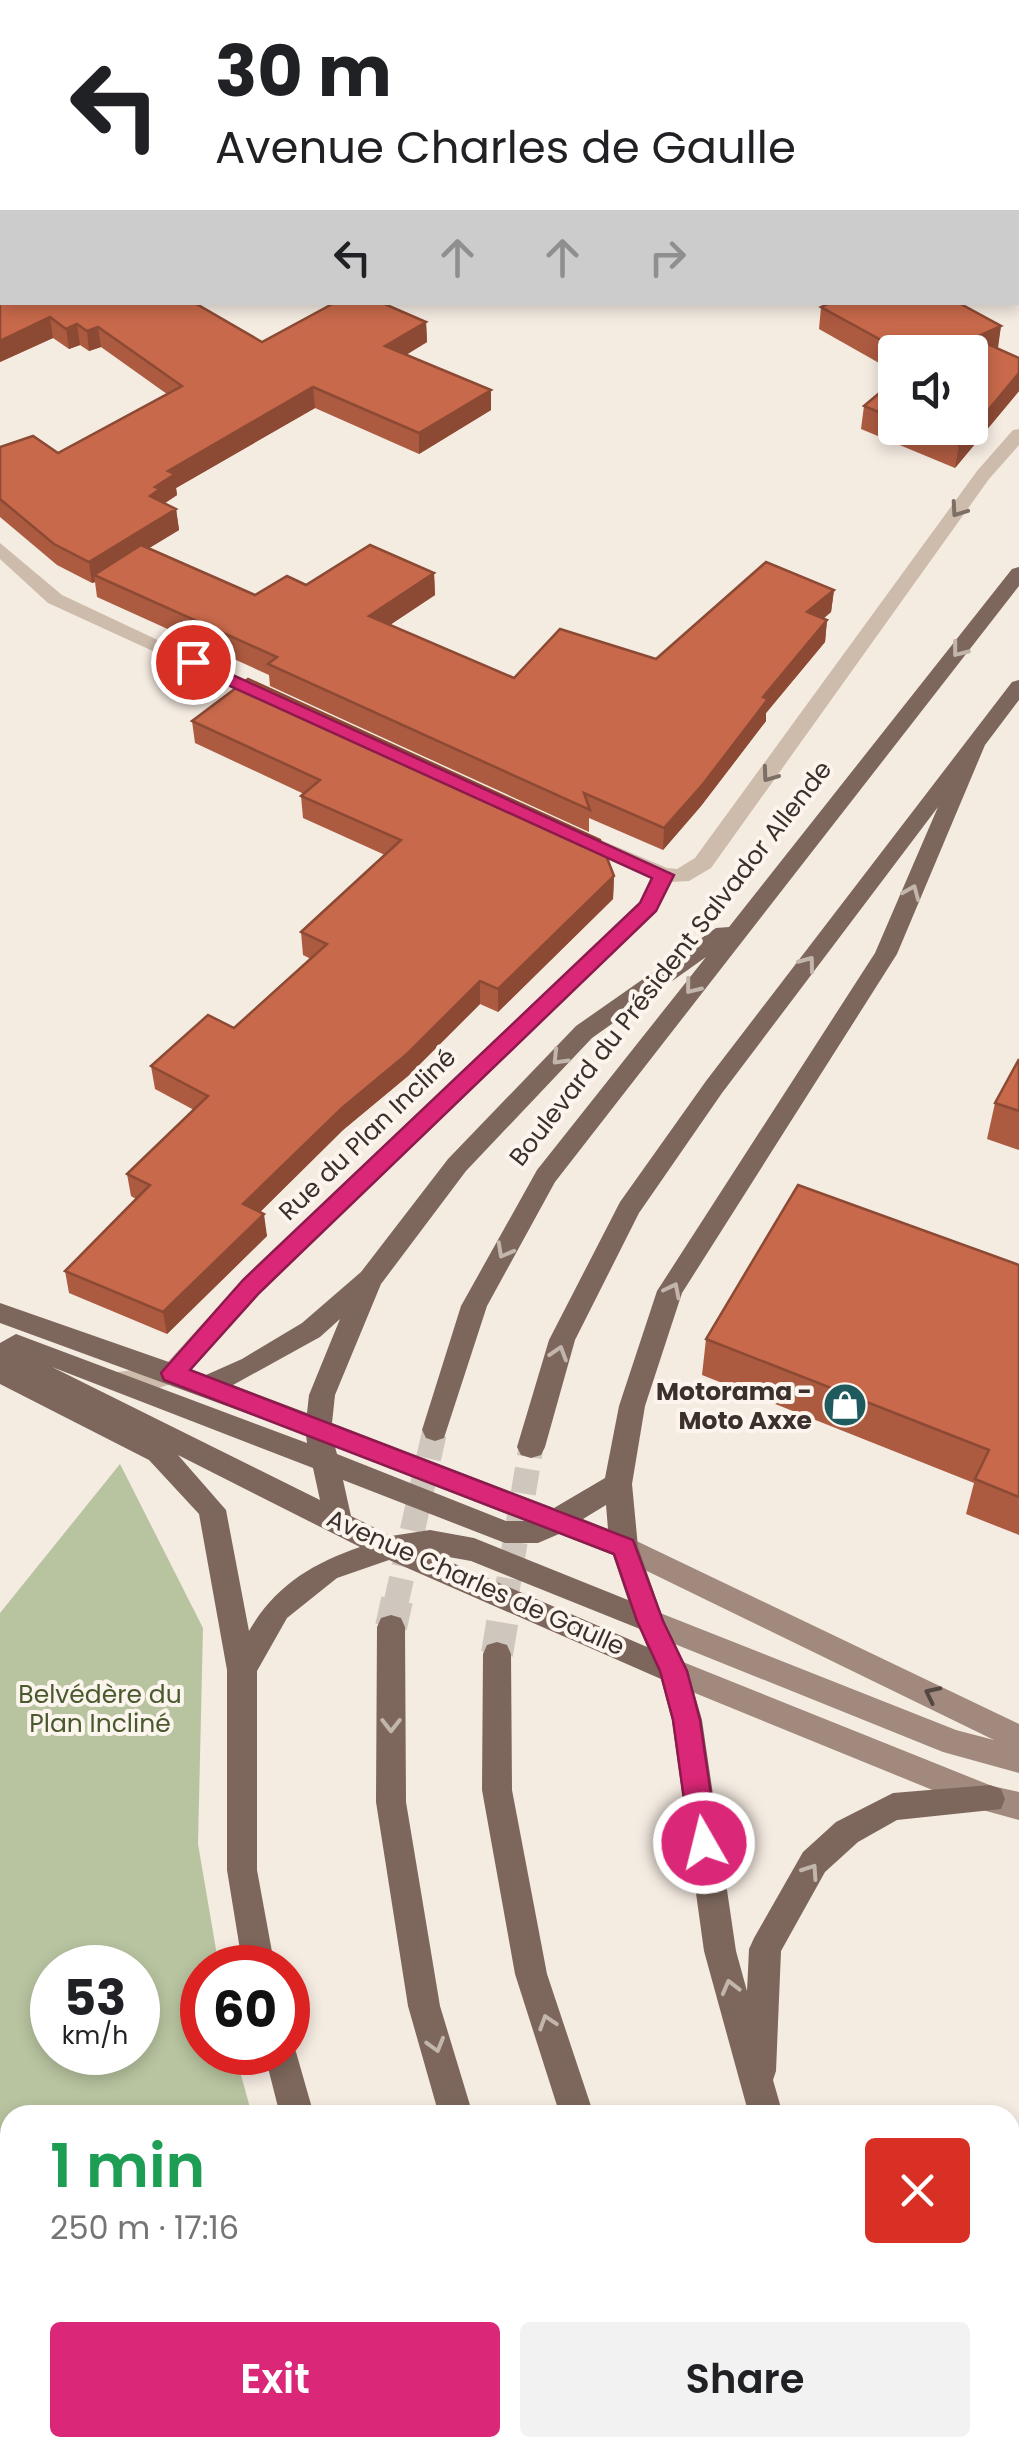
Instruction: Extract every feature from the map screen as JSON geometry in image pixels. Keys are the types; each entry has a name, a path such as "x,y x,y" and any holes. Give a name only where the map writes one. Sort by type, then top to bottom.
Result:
{"main road":[{"name":"Boulevard du Président Salvador Allende","path":"435,1430 474,1306 546,1176 1019,573"},
{"path":"531,1447 562,1340 629,1208 714,1087 1019,686"},
{"path":"762,2105 720,1950 687,1720 674,1671 650,1621 624,1547 618,1484 632,1406 670,1292 886,954 975,745"},
{"path":"206,1386 251,1366 311,1330 370,1279 457,1165 584,1032 748,916"},
{"path":"338,1521 318,1430 322,1395 370,1279"},
{"path":"0,1314 173,1373 624,1547 1019,1738"},
{"path":"0,1339 119,1380 505,1532 538,1532 618,1484"},
{"name":"Avenue Charles de Gaulle","path":"0,1353 387,1547 674,1671 1005,1802"},
{"path":"0,1372 159,1452 212,1510 242,1670 242,1870 254,1945"},
{"path":"242,1670 278,1609 326,1570 387,1547 430,1542 474,1550 650,1621"},
{"name":"Avenue Charles de Gaulle","path":"650,1621 954,1744 1019,1760"},
{"path":"390,1627 391,1802 424,2006 453,2105"},
{"path":"497,1654 497,1790 532,1974 574,2105"},
{"path":"762,2105 766,1948 814,1862 847,1832 893,1807 1005,1802"},
{"path":"286,2075 294,2105"}],"street":[{"path":"553,828 653,872 681,876 703,863 983,475 1019,434"},
{"path":"0,549 55,599 286,705"},
{"name":"Rue du Plan Incliné","path":"173,1373 251,1286 648,907 653,872"},
{"path":"119,1380 152,1380 173,1373"}],"green space":[{"name":"Belvédère du Plan Incliné","path":"120,1464 203,1628 198,1844 215,1945 180,1945 180,2075 241,2075 249,2105 0,2105 0,1613"}],"building":[{"path":"0,305 198,305 262,342 330,305 387,305 426,322 385,346 491,390 419,433 313,387 168,471 175,474 155,487 160,489 150,496 176,509 89,562 54,544 0,499 0,447 33,436 58,453 182,386 98,327 87,331 77,324 66,329 50,317 0,341"},
{"path":"962,305 1001,326 981,335 878,335 878,338 821,307"},
{"path":"988,344 1019,358 1019,373 988,410"},
{"path":"878,394 878,412 864,406"},
{"path":"141,545 255,595 287,576 306,585 370,545 434,573 369,616 514,678 560,629 656,659 766,562 834,590 807,612 827,620 763,697 768,699 703,784 664,828 584,793 590,810 268,664 277,657 94,575"},
{"path":"248,679 600,840 614,876 498,989 480,981 407,1054 342,1108 243,1204 264,1214 163,1312 65,1271 150,1185 127,1174 208,1096 151,1066 208,1015 234,1028 327,944 301,932 401,840 301,796 320,780 192,721"},
{"path":"1019,1059 1019,1111 995,1103"},
{"path":"798,1185 1019,1265 1019,1497 975,1479 989,1450 706,1339"}],"tunnel":[{"path":"396,1603 435,1430"},
{"path":"505,1603 531,1447"},
{"path":"391,1627 397,1600"},
{"path":"497,1654 506,1600"}],"place":[{"name":"Motorama - Moto Axxe","path":"845,1405"}],"route":[{"path":"193,662 642,869 664,875 648,907 251,1286 173,1373 624,1547 650,1621 674,1671 687,1720 704,1843"}]}
